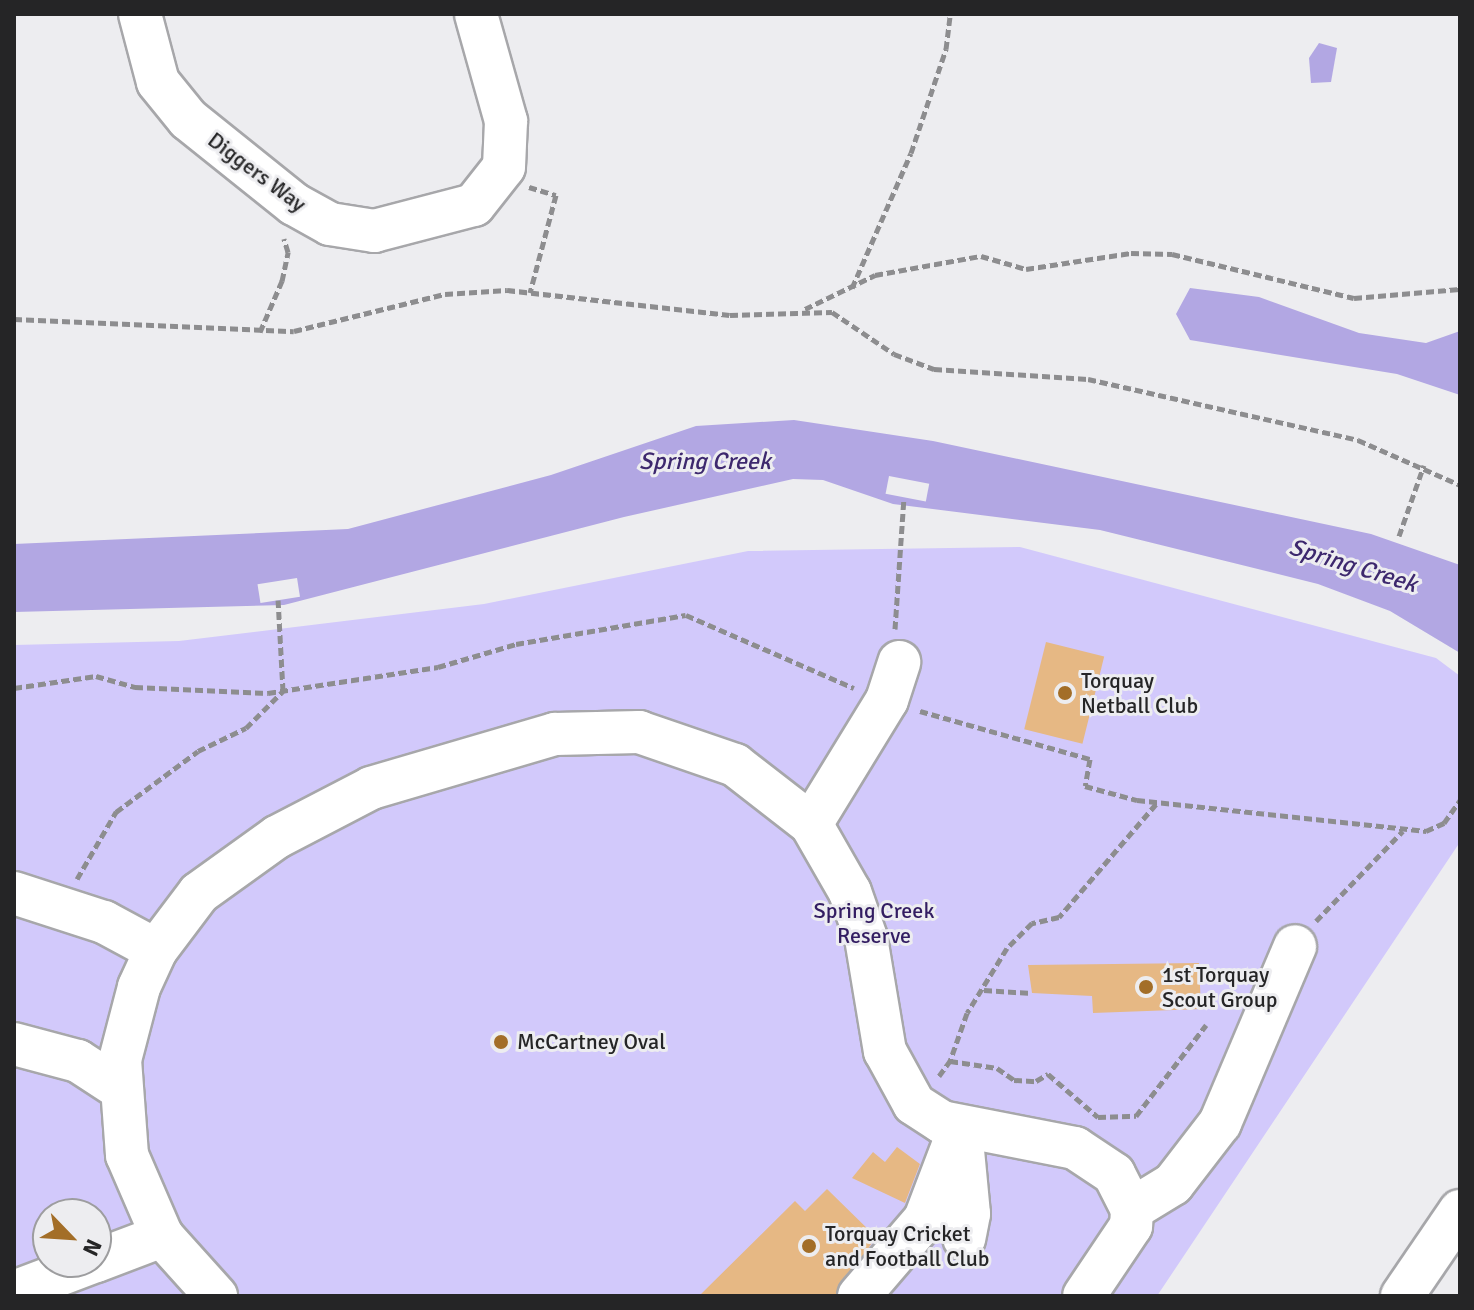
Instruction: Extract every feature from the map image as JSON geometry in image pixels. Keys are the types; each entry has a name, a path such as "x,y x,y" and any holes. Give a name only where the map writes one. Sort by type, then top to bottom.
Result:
{"street":[{"name":"Diggers Way","path":"140,14 170,102 294,204 330,224 374,231 454,214 474,205 498,177 509,142 476,14"},
{"path":"811,824 893,681"},
{"path":"216,1296 162,1236 127,1155 118,1087 128,1023 156,950 199,893 233,865 320,812 443,763 555,734 591,729 671,738 735,765 811,824 850,892 866,938 885,1051 900,1087 928,1114 960,1127 1075,1148 1114,1174 1132,1209 1123,1246 1084,1296"},
{"path":"14,893 104,922 156,950"},
{"path":"1132,1209 1173,1184 1220,1123 1295,946"},
{"path":"14,1044 78,1061 118,1087"},
{"path":"960,1127 969,1214 964,1239"},
{"path":"859,1296 925,1219 960,1127"},
{"path":"1402,1296 1460,1211"},
{"path":"112,1255 162,1236"},
{"path":"14,1292 52,1278"}],"path":[{"path":"851,289 911,153 946,49 950,14"},
{"path":"498,177 556,195 530,293"},
{"path":"260,332 282,281 288,252 281,233 294,204"},
{"path":"804,310 875,275 981,256 1026,269 1131,253 1238,265 1354,298 1460,289"},
{"path":"14,319 260,332 294,331 445,294 530,293 730,315 804,310 832,312 894,354 934,369 1088,379 1358,440 1424,465 1460,485"},
{"path":"1399,536 1424,465"},
{"path":"893,681 894,616 904,498"},
{"path":"73,892 90,847 116,812 198,751 246,728 283,691 278,600"},
{"path":"14,688 96,676 135,687 238,696 438,667 516,644 686,615 893,681 1090,759 1085,786 1156,803 1404,830 1444,823 1460,800"},
{"path":"1156,803 1059,917 1032,923 1007,948 984,990 967,1013 950,1061 997,1068 1014,1080 1036,1081 1048,1074 1098,1117 1136,1116 1206,1025"},
{"path":"1295,946 1364,864 1404,830"},
{"path":"984,990 1032,993"}],"green space":[{"name":"Spring Creek Reserve","path":"1020,547 1436,658 1460,676 1460,842 1157,1296 14,1296 14,645 179,641 484,604 748,551"}],"water":[{"path":"1319,43 1337,48 1331,82 1311,83 1309,58"},
{"path":"1190,288 1259,297 1359,333 1426,343 1460,331 1460,395 1397,374 1190,340 1176,314"},
{"name":"Spring Creek","path":"794,420 933,441 1371,534 1460,565 1460,653 1390,611 1318,584 1100,530 893,504 823,480 793,479 624,517 284,605 14,612 14,544 348,529 551,475 696,426"}],"pier":[{"path":"889,476 929,484 926,501 886,494"},
{"path":"297,578 300,597 260,603 257,584"}],"building":[{"name":"Torquay Netball Club","path":"1046,642 1104,657 1082,744 1024,729"},
{"name":"1st Torquay Scout Group","path":"1199,963 1201,1009 1093,1013 1092,996 1032,993 1028,965"},
{"path":"897,1147 920,1164 905,1203 852,1178 873,1152 885,1162"},
{"name":"Torquay Cricket and Football Club","path":"827,1189 876,1237 836,1296 699,1296 795,1201 805,1211"}],"place":[{"name":"Torquay Netball Club","path":"1065,693"},
{"name":"1st Torquay Scout Group","path":"1146,987"},
{"name":"McCartney Oval","path":"501,1042"},
{"name":"Torquay Cricket and Football Club","path":"809,1246"}]}
